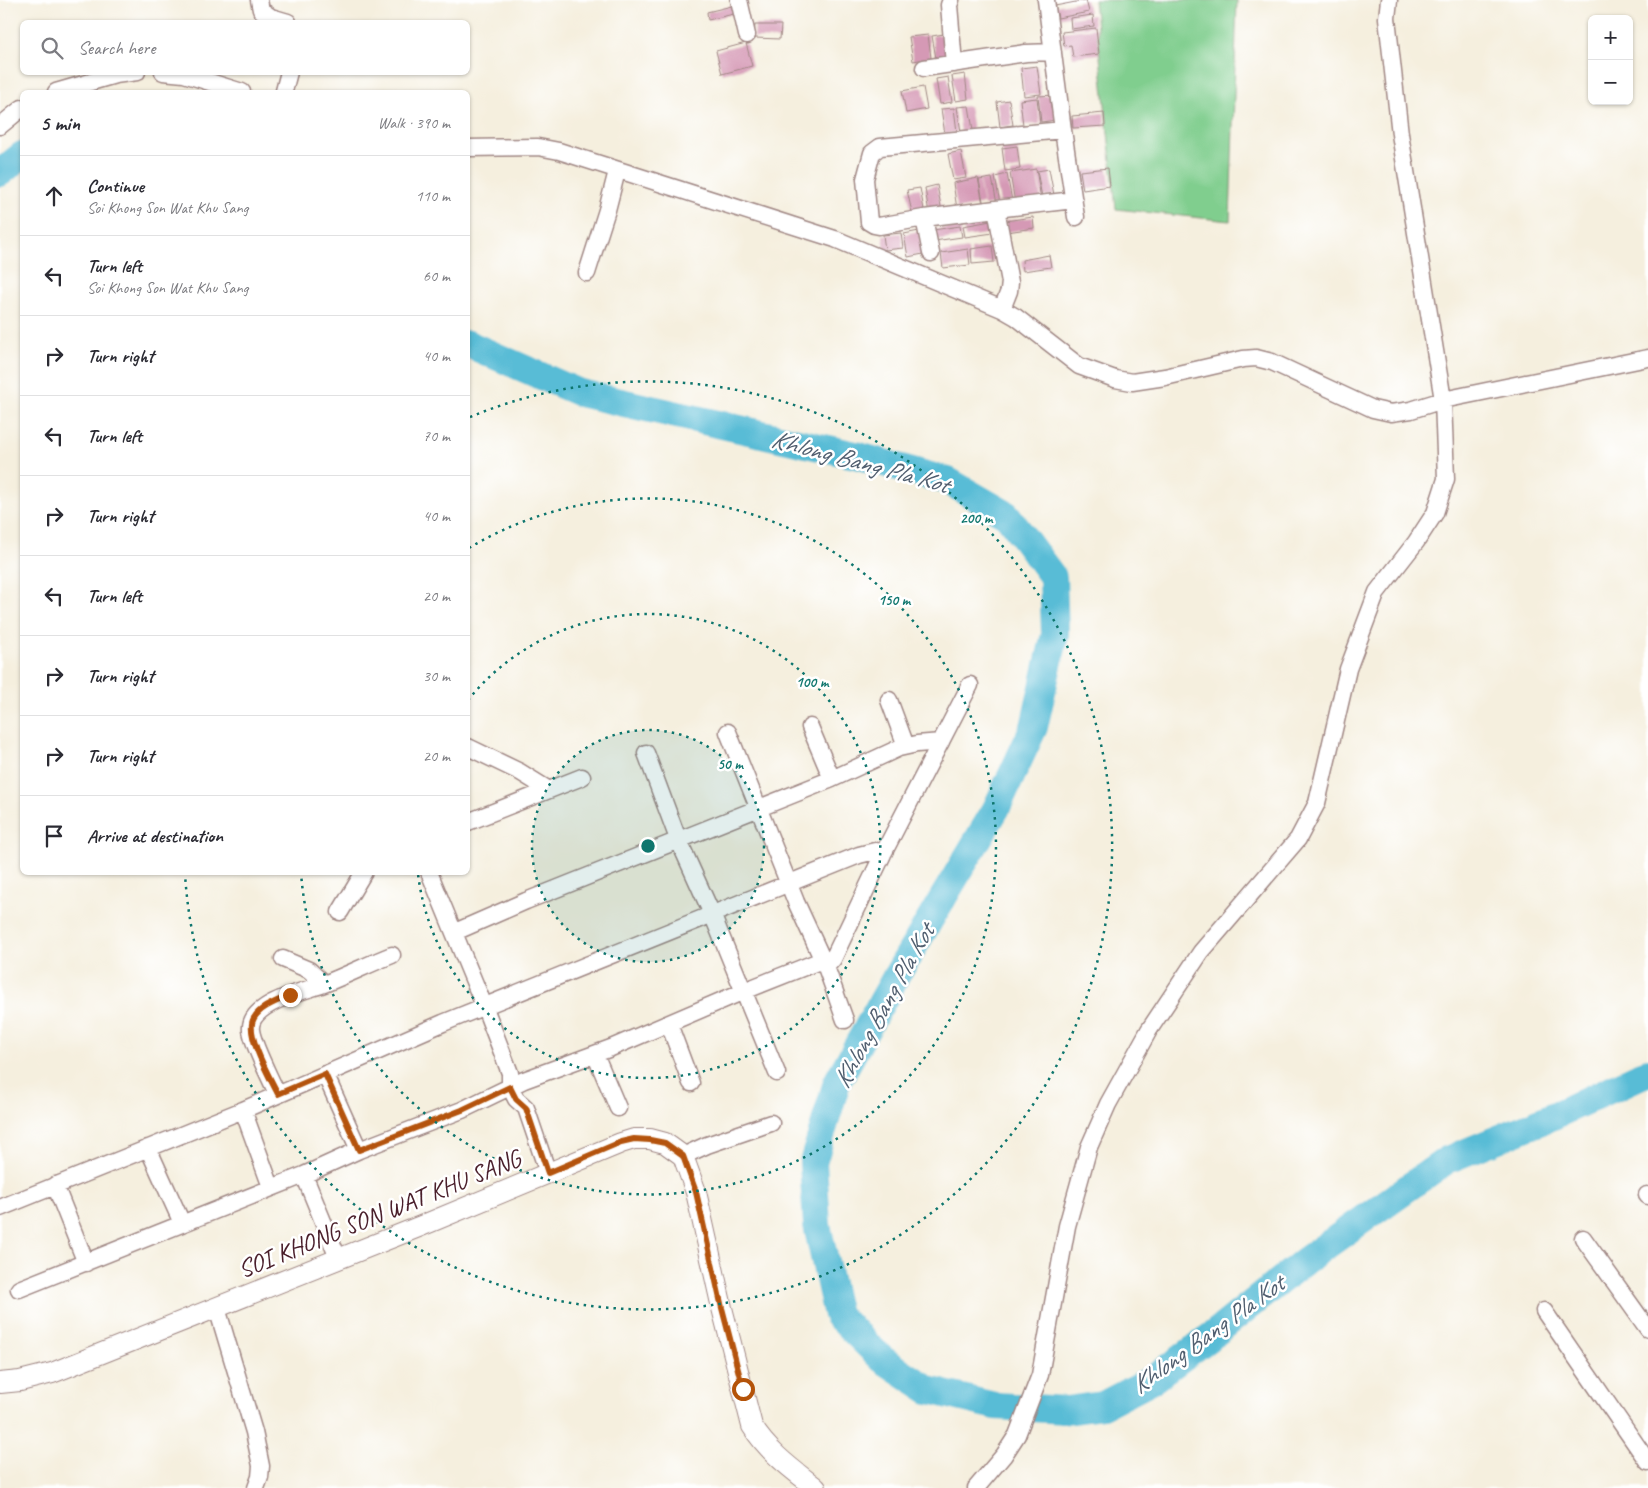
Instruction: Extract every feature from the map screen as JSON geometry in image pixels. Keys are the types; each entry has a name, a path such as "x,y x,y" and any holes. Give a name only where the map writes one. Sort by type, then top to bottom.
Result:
{"street":[{"path":"259,0 261,10 271,18 280,20"},
{"path":"739,0 746,35"},
{"path":"950,0 954,64"},
{"path":"1046,0 1075,208 996,209 879,226 874,226 869,222 865,179 872,152 875,149 1063,130"},
{"path":"976,1488 1004,1455 1017,1435 1040,1375 1067,1226 1089,1148 1108,1104 1149,1030 1201,952 1298,838 1317,803 1348,669 1377,592 1416,542 1435,513 1446,479 1443,400 1400,134 1387,18 1389,0"},
{"path":"924,68 1026,53 1053,52"},
{"path":"63,90 115,75"},
{"path":"187,75 236,90"},
{"path":"284,90 288,75"},
{"path":"0,126 20,110"},
{"path":"470,148 538,147 559,151 835,239 1002,309 1016,317 1079,366 1115,379 1132,382 1256,358 1272,362 1373,409 1391,413 1411,410 1443,400 1648,358"},
{"path":"586,273 607,210 617,171"},
{"path":"996,209 1010,282 1009,291 1002,309"},
{"path":"924,218 931,253"},
{"path":"19,1289 359,1150 462,1110 514,1080 595,1054 744,992 824,964 833,959 884,852 970,685"},
{"path":"889,700 906,746"},
{"path":"810,728 832,779"},
{"path":"728,732 789,884 824,964 845,1020"},
{"path":"455,932 526,900 832,779 906,746 941,742"},
{"path":"470,748 526,776 549,790"},
{"path":"646,753 678,839 712,914 777,1073"},
{"path":"470,821 582,777"},
{"path":"0,1208 243,1110 443,1023 485,1008 712,914 859,855 875,851 884,852"},
{"path":"340,912 362,875"},
{"path":"430,875 514,1080 530,1096 526,1108 548,1173"},
{"path":"278,1094 258,1052 251,1030 253,1019 266,1007 290,995 324,984 392,955"},
{"path":"283,959 310,970 324,984"},
{"path":"668,1024 690,1083"},
{"path":"595,1054 618,1108"},
{"path":"325,1074 359,1150"},
{"path":"243,1110 271,1187"},
{"path":"771,1124 707,1145 683,1156 696,1192 722,1308 752,1426 774,1454 808,1482"},
{"name":"SOI KHONG SON WAT KHU SANG","path":"0,1383 20,1381 52,1373 421,1226 621,1142 634,1139 665,1143 683,1156"},
{"path":"148,1148 182,1223"},
{"path":"304,1174 338,1258"},
{"path":"56,1184 86,1263"},
{"path":"1583,1238 1648,1329"},
{"path":"217,1308 254,1432 261,1466 256,1488"},
{"path":"1544,1312 1648,1462"}],"green space":[{"path":"1094,0 1237,0 1230,221 1116,209"}],"building":[{"path":"1086,0 1089,12 1058,18 1055,6"},
{"path":"736,5 738,13 708,20 707,12"},
{"path":"1093,15 1094,26 1071,29 1070,18"},
{"path":"755,25 781,25 780,39 754,38"},
{"path":"1096,28 1099,54 1073,57 1071,45 1064,46 1062,32"},
{"path":"944,34 947,56 936,58 932,36"},
{"path":"928,35 931,58 913,61 909,37"},
{"path":"746,43 752,66 722,74 716,51"},
{"path":"1037,66 1041,94 1024,96 1021,68"},
{"path":"965,74 968,99 956,101 952,76"},
{"path":"948,77 952,102 940,104 936,79"},
{"path":"923,87 927,109 906,113 902,91"},
{"path":"1055,95 1057,120 1041,122 1038,96"},
{"path":"1037,98 1040,124 1023,125 1020,100"},
{"path":"1009,100 1013,125 1000,127 997,102"},
{"path":"969,106 973,130 961,132 957,107"},
{"path":"954,108 957,132 945,134 941,109"},
{"path":"1104,113 1105,126 1073,128 1072,116"},
{"path":"1017,146 1020,169 1005,171 1002,148"},
{"path":"961,151 966,178 953,180 948,154"},
{"path":"1108,168 1110,186 1083,190 1080,171"},
{"path":"1036,169 1041,199 1015,203 1010,173"},
{"path":"1049,169 1054,195 1042,197 1037,171"},
{"path":"1007,174 1012,201 1000,203 995,177"},
{"path":"978,178 983,204 957,209 953,183"},
{"path":"992,178 997,204 984,206 979,180"},
{"path":"937,185 942,212 929,214 925,188"},
{"path":"920,188 925,215 913,217 907,190"},
{"path":"1033,217 1034,228 1007,232 1005,221"},
{"path":"991,221 993,233 965,237 963,226"},
{"path":"960,226 962,237 934,241 933,230"},
{"path":"919,231 923,254 908,257 904,234"},
{"path":"901,233 903,248 885,250 883,235"},
{"path":"992,246 994,262 972,264 971,249"},
{"path":"968,249 970,265 943,268 941,253"},
{"path":"1049,255 1051,267 1023,271 1022,260"}],"waterway":[{"name":"Khlong Bang Pla Kot","path":"0,173 20,157"},
{"name":"Khlong Bang Pla Kot","path":"470,345 580,393 855,455 948,481 1007,515 1053,577 1055,634 1034,727 996,809 898,973 837,1082 813,1163 817,1225 837,1315 882,1359 929,1390 995,1406 1066,1410 1103,1405 1155,1378 1214,1334 1306,1260 1447,1160 1551,1117 1648,1072"}],"route":[{"path":"290,995 266,1007 253,1019 251,1030 258,1052 278,1094 325,1074 359,1150 462,1110 510,1087 516,1099 526,1108 548,1173 621,1142 634,1139 665,1143 683,1156 696,1192 722,1308 743,1389"}]}
